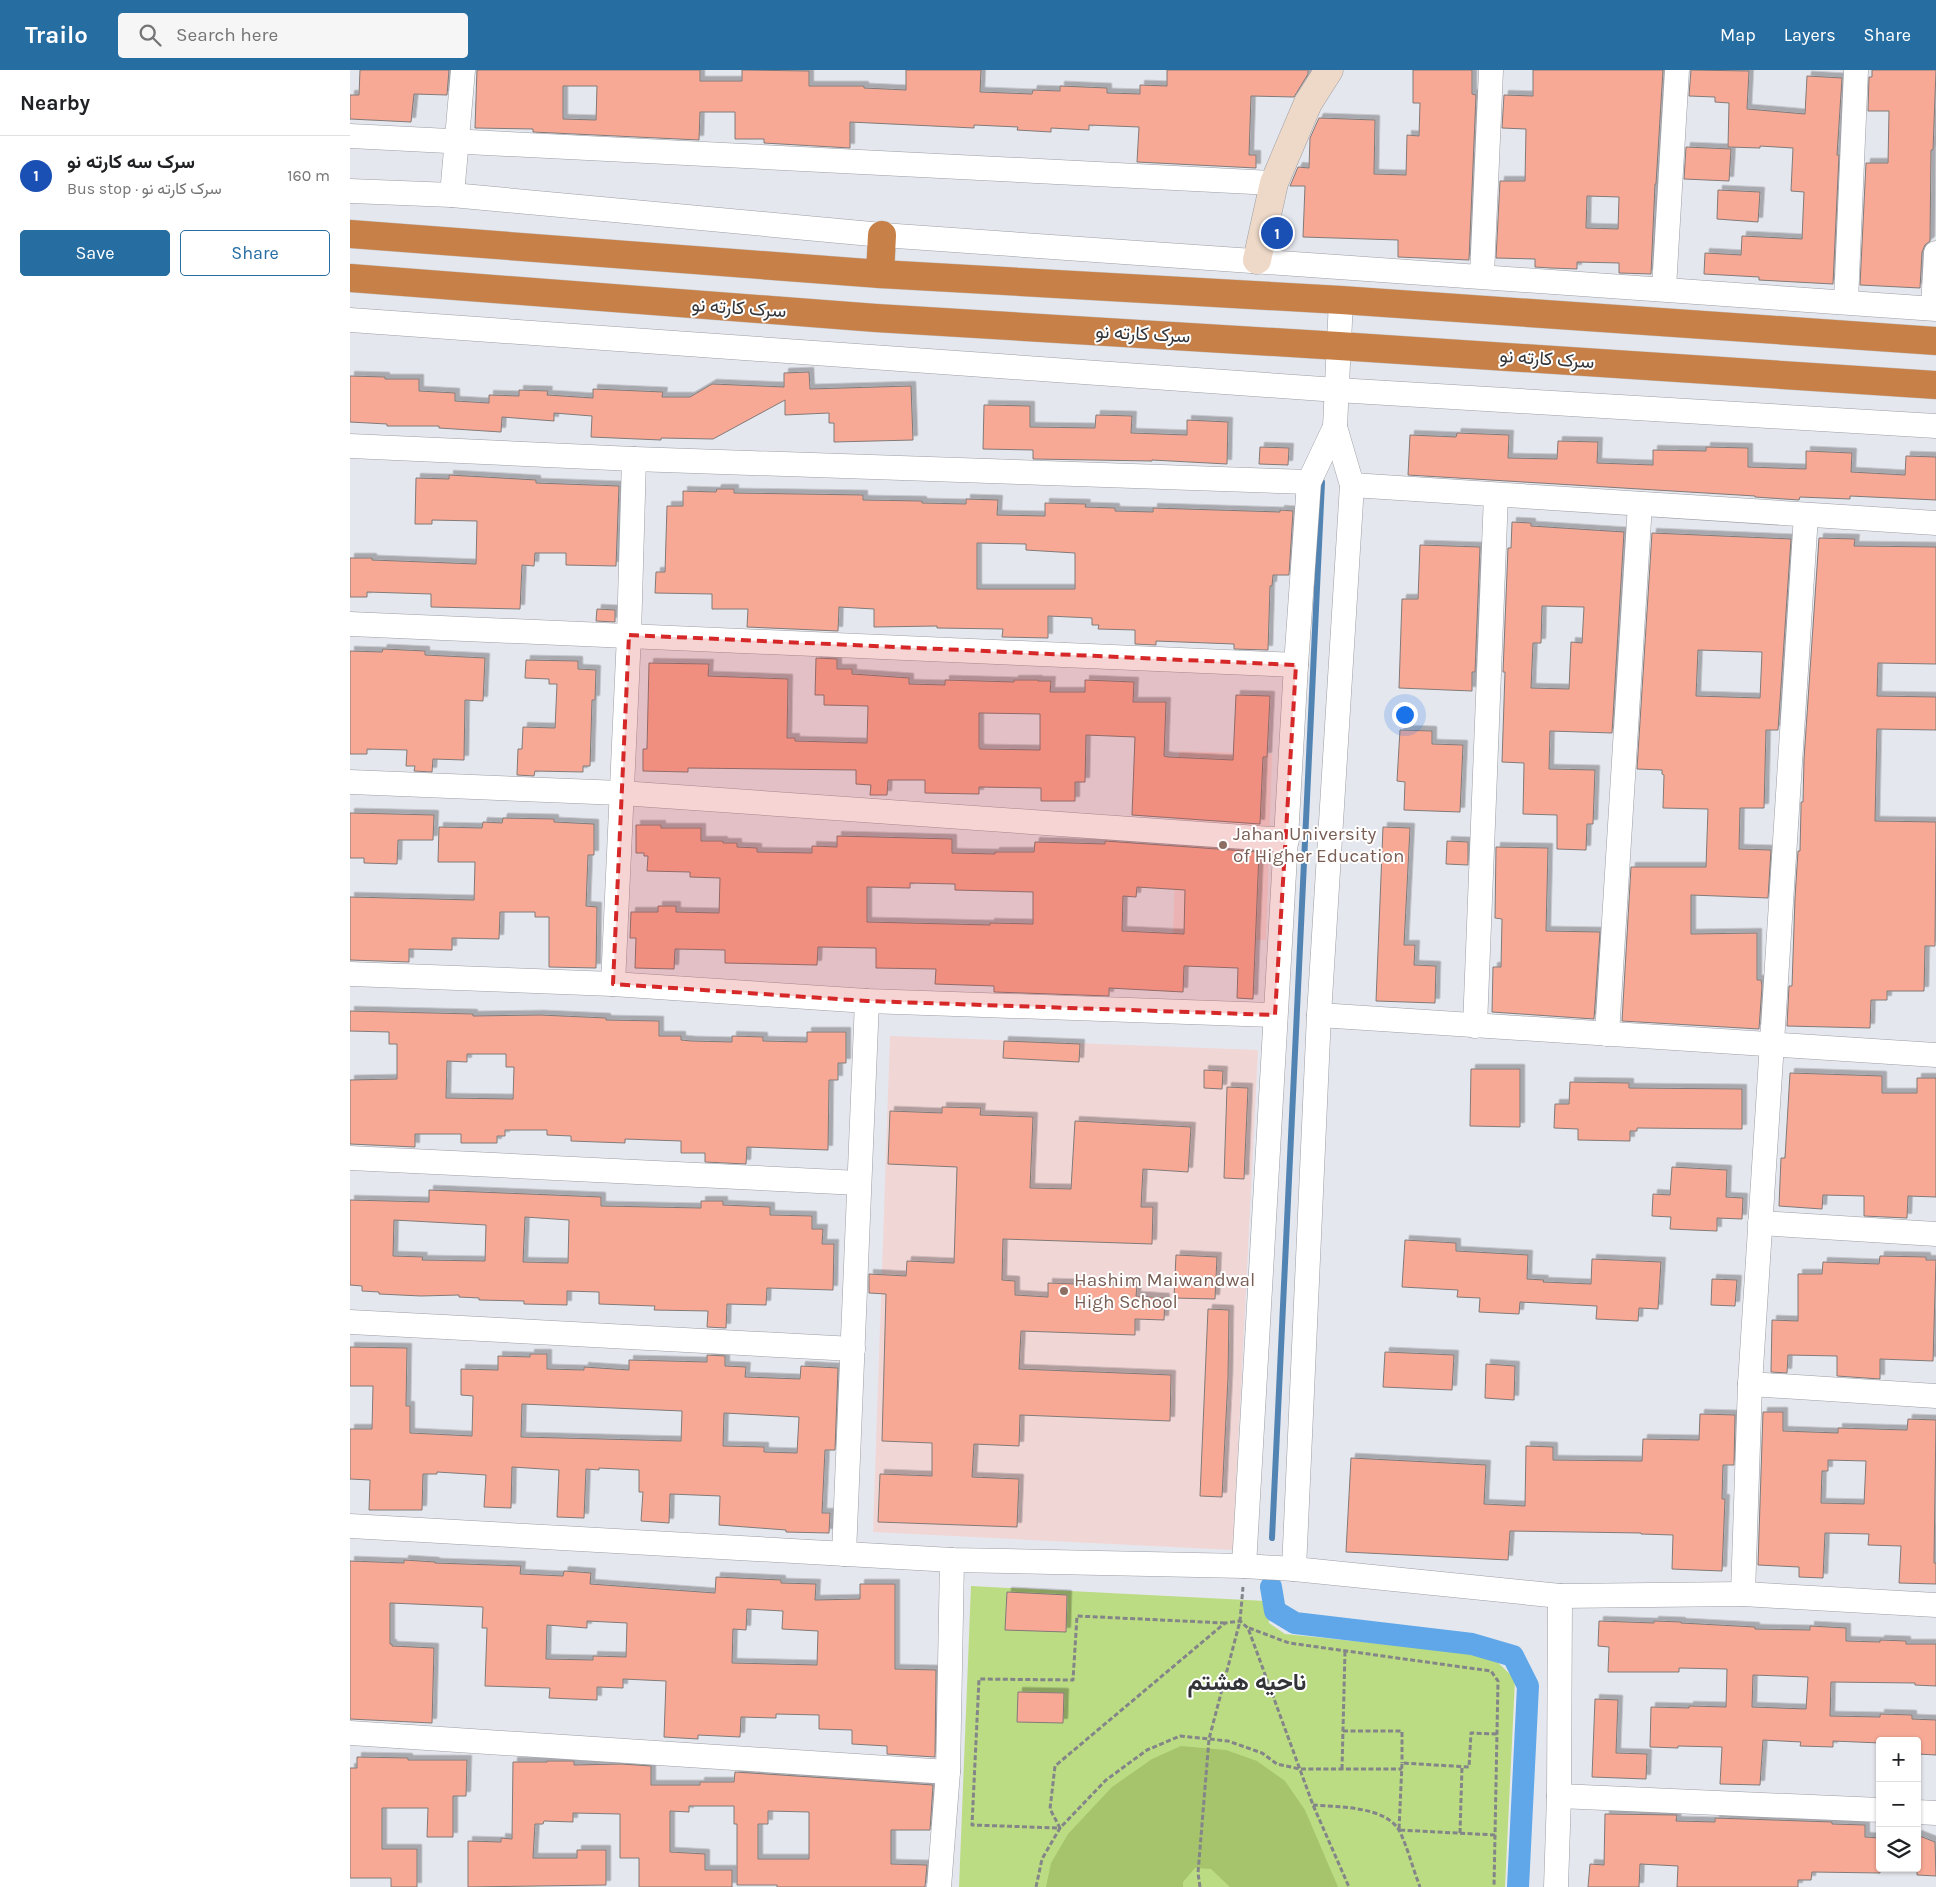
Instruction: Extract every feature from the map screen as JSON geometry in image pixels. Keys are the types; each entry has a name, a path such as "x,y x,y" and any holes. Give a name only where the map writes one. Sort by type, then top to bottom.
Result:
{"highway":[{"path":"350,234 880,274 1341,300 1936,341"},
{"path":"880,274 882,234"},
{"name":"سرک کارته نو","path":"350,278 876,318 1936,385"}],"street":[{"path":"452,195 464,70"},
{"path":"1257,260 1274,183 1308,103 1329,70"},
{"path":"1482,276 1492,70"},
{"path":"1664,288 1678,70"},
{"path":"1846,301 1856,70"},
{"path":"350,136 457,143 1274,183"},
{"path":"350,191 452,195 882,234 1934,308 1936,253"},
{"path":"1294,1569 1319,1015 1352,485 1335,428 1341,300"},
{"path":"350,320 1337,390 1936,426"},
{"path":"1244,1566 1275,1015 1309,482 1335,428"},
{"path":"350,446 634,459 1309,482"},
{"path":"613,984 629,635 634,459"},
{"path":"1352,485 1936,523"},
{"path":"1475,1026 1496,495"},
{"path":"1607,1034 1640,504"},
{"path":"1743,1594 1750,1384 1806,515"},
{"path":"350,624 1296,665"},
{"path":"350,782 621,793 1287,840"},
{"path":"350,974 613,984 867,1001 1275,1015"},
{"path":"844,1554 867,1001"},
{"path":"1319,1015 1936,1056"},
{"path":"350,1158 860,1183"},
{"path":"1760,1223 1936,1234"},
{"path":"350,1322 853,1349"},
{"path":"1750,1384 1936,1396"},
{"path":"350,1526 952,1560 1244,1566 1294,1569 1560,1596 1743,1594 1936,1605"},
{"path":"939,1887 948,1772 952,1560"},
{"path":"1556,1887 1559,1796 1560,1596"},
{"path":"350,1733 948,1772"},
{"path":"1559,1796 1876,1810"},
{"path":"1921,1812 1936,1813"}],"path":[{"path":"1200,1887 1198,1873 1209,1739 1240,1621 1244,1566"},
{"path":"1060,1828 972,1825 979,1679 1073,1680 1077,1616 1225,1623 1240,1621 1248,1628 1289,1643 1491,1671 1498,1681 1494,1887"},
{"path":"1060,1828 1050,1809 1055,1766 1225,1623"},
{"path":"1248,1628 1313,1805 1348,1887"},
{"path":"1342,1769 1345,1651"},
{"path":"1343,1731 1402,1731 1399,1830 1420,1887"},
{"path":"1402,1763 1469,1767 1471,1733 1497,1734"},
{"path":"1036,1887 1042,1859 1060,1828 1106,1780 1147,1750 1180,1736 1228,1741 1262,1752 1278,1764 1300,1769 1402,1769"},
{"path":"1460,1833 1462,1766"},
{"path":"1313,1805 1355,1808 1381,1814 1399,1830 1495,1835"}],"highlighted area":[{"path":"629,635 1296,665 1275,1015 867,1001 613,984"}],"shaded area":[{"name":"Jahan University of Higher Education","path":"1179,751 1272,754 1266,940 1173,937"},
{"name":"Hashim Maiwandwal High School","path":"890,1036 1258,1050 1233,1550 873,1532"}],"green space":[{"path":"971,1586 1266,1601 1269,1623 1285,1634 1490,1655 1515,1679 1505,1887 959,1887"},
{"path":"1181,1746 1226,1750 1257,1761 1285,1781 1305,1810 1338,1887 1230,1887 1211,1869 1195,1868 1183,1882 1183,1887 1046,1887 1051,1863 1068,1834 1112,1787 1152,1759"}],"building":[{"path":"360,70 449,70 447,95 414,94 411,122 350,119 350,95 359,95"},
{"path":"477,70 700,70 700,81 742,81 742,70 809,71 809,86 864,86 864,88 906,90 906,70 981,70 980,92 1032,94 1033,90 1060,91 1060,86 1107,88 1107,93 1140,94 1140,85 1167,86 1167,70 1308,70 1308,74 1294,97 1251,96 1249,155 1256,155 1256,168 1137,162 1139,127 1089,125 1089,130 1051,128 1051,132 1017,130 1018,127 974,125 974,128 850,122 850,148 764,143 764,139 735,139 735,112 700,112 699,140 533,132 533,129 475,128","holes":["563,86 597,86 596,120 563,119"]},
{"path":"1413,70 1472,70 1472,94 1476,95 1469,260 1398,257 1398,240 1303,237 1305,186 1290,186 1298,167 1309,168 1310,138 1319,118 1375,120 1374,174 1406,175 1407,135 1419,136 1420,103 1413,103"},
{"path":"1533,70 1663,70 1651,274 1619,273 1619,263 1577,262 1577,269 1551,268 1535,267 1535,259 1496,258 1500,181 1525,181 1526,129 1502,128 1504,95 1533,96","holes":["1587,196 1619,197 1618,229 1586,228"]},
{"path":"1691,70 1749,71 1747,109 1805,114 1807,76 1842,78 1837,155 1839,155 1833,284 1759,280 1759,277 1704,274 1705,253 1741,255 1742,236 1802,239 1804,192 1791,191 1793,148 1728,147 1729,103 1715,102 1715,97 1689,96"},
{"path":"1872,70 1936,70 1933,150 1931,150 1930,241 1925,245 1922,252 1920,288 1860,285 1866,163 1888,163 1889,111 1868,111 1869,77 1872,77"},
{"path":"1686,147 1731,149 1729,181 1684,179"},
{"path":"1718,190 1760,192 1758,222 1717,219"},
{"path":"809,372 810,389 911,386 913,440 834,442 834,423 829,423 829,413 785,415 785,400 713,439 661,438 661,440 591,437 592,416 554,413 554,421 502,417 501,432 439,428 439,426 387,426 387,424 350,422 350,376 419,379 419,391 455,393 455,401 489,403 489,395 519,396 519,390 548,391 547,395 593,398 593,389 663,392 662,397 690,397 712,384 784,387 784,373"},
{"path":"984,405 1030,406 1030,427 1095,428 1096,415 1132,416 1131,433 1187,435 1187,420 1228,422 1227,464 1152,460 1033,459 1033,450 983,449"},
{"path":"1457,433 1509,435 1508,458 1557,459 1558,441 1598,442 1597,463 1653,465 1653,450 1706,451 1706,447 1748,448 1748,467 1806,469 1806,451 1852,453 1851,472 1905,475 1906,456 1936,457 1936,500 1850,496 1850,499 1800,497 1799,500 1408,475 1410,435 1456,437"},
{"path":"1260,447 1289,448 1288,465 1259,464"},
{"path":"449,475 536,480 536,483 619,486 616,566 566,565 566,553 535,553 534,566 522,565 520,609 431,607 431,594 367,592 367,597 350,597 350,558 476,564 477,521 432,520 432,524 415,524 416,478 449,479"},
{"path":"717,489 734,489 734,493 863,495 863,500 922,501 922,503 966,504 966,499 998,500 997,515 1045,516 1045,503 1086,504 1085,507 1115,508 1115,511 1153,512 1153,508 1293,511 1289,575 1273,575 1272,586 1270,586 1268,650 1234,649 1234,644 1156,641 1156,645 1135,644 1135,630 1098,629 1099,625 1092,625 1092,618 1048,616 1048,638 1002,637 1003,629 937,628 937,626 874,627 874,609 839,607 838,631 747,627 748,609 712,609 712,594 655,593 656,572 665,572 667,506 683,506 683,491 716,492","holes":["977,543 1026,544 1026,550 1075,553 1075,589 977,589"]},
{"path":"1512,522 1531,523 1531,526 1624,532 1612,733 1550,731 1549,769 1595,770 1593,824 1587,824 1586,850 1557,849 1557,815 1523,814 1524,763 1502,762 1505,672 1503,672 1508,548 1511,548","holes":["1542,606 1584,607 1582,643 1571,642 1569,689 1531,688 1533,643 1541,643"]},
{"path":"1652,533 1791,539 1778,730 1766,730 1764,808 1740,808 1739,849 1771,850 1768,898 1691,895 1691,934 1757,933 1757,980 1761,980 1762,986 1759,1029 1622,1021 1631,867 1706,867 1708,809 1663,808 1664,775 1662,770 1637,769","holes":["1698,650 1762,652 1760,698 1696,696"]},
{"path":"1819,538 1855,539 1854,546 1936,547 1936,664 1878,663 1877,696 1936,697 1936,730 1877,729 1875,821 1936,822 1935,946 1925,946 1924,991 1887,991 1887,1000 1871,1000 1870,1028 1787,1026 1789,986 1792,986 1795,898 1798,851 1800,851 1801,802 1803,802 1804,759"},
{"path":"1420,545 1480,547 1475,672 1472,672 1472,691 1399,688 1402,599 1418,599"},
{"path":"597,609 615,610 615,622 596,621"},
{"path":"383,649 425,651 425,655 485,658 483,701 465,700 464,760 433,759 432,772 414,771 415,766 406,766 407,750 367,749 367,754 350,754 350,651 382,652"},
{"path":"816,658 837,659 837,669 852,669 852,674 909,678 909,684 945,685 945,680 1014,682 1014,680 1038,680 1051,681 1050,692 1085,692 1085,680 1134,682 1133,702 1166,702 1164,756 1233,760 1236,695 1270,696 1267,757 1263,757 1260,824 1132,815 1135,737 1086,735 1085,782 1075,782 1075,801 1041,801 1041,788 979,787 979,794 925,793 925,780 888,780 887,795 870,795 871,785 856,784 856,770 688,768 688,772 643,771 643,749 647,749 649,663 709,664 708,676 788,679 787,738 795,738 795,741 867,743 868,706 824,705 824,695 815,695","holes":["979,713 1040,714 1040,750 980,749"]},
{"path":"526,660 578,661 578,669 596,670 595,700 592,700 590,766 583,766 583,772 535,771 534,776 517,775 518,749 522,749 523,727 555,728 557,684 549,684 549,679 525,678"},
{"path":"1400,730 1432,731 1432,744 1463,745 1460,812 1404,810 1405,782 1397,781"},
{"path":"350,813 434,815 433,840 398,840 397,864 364,863 364,858 350,858"},
{"path":"503,818 554,819 554,822 594,824 594,855 588,855 586,906 597,907 596,968 549,967 549,917 535,917 535,912 500,912 499,939 452,938 452,950 409,949 409,962 350,960 350,897 474,900 475,862 438,862 439,827 482,828 483,822 502,823"},
{"path":"636,825 661,825 661,828 701,828 701,841 737,843 737,847 757,848 757,852 812,853 812,846 837,847 837,836 952,839 952,853 995,854 995,852 1034,852 1035,842 1105,844 1105,841 1259,852 1253,999 1237,998 1238,968 1184,966 1183,992 1109,988 1109,996 994,992 994,986 935,984 936,969 876,968 876,948 818,947 817,965 725,963 725,950 675,949 674,969 635,968 636,938 630,938 631,912 658,912 658,906 676,906 676,912 719,913 720,878 690,877 690,872 647,871 648,856 644,856 644,853 636,853","holes":["910,883 955,884 955,890 1033,892 1033,924 990,923 990,925 867,922 867,887 910,888","1137,887 1185,890 1184,934 1122,931 1123,896 1136,897"]},
{"path":"1383,827 1410,828 1404,945 1415,945 1414,965 1436,966 1435,1003 1376,1001"},
{"path":"1447,841 1468,842 1468,865 1446,864"},
{"path":"1496,847 1548,848 1546,931 1600,932 1594,1019 1492,1012 1493,967 1501,967 1502,919 1495,918"},
{"path":"350,1011 473,1014 473,1016 540,1015 606,1018 606,1020 659,1021 659,1036 681,1036 681,1040 691,1041 732,1042 732,1036 763,1037 763,1041 807,1042 807,1032 846,1032 846,1063 838,1063 838,1080 829,1080 828,1150 747,1147 746,1164 705,1162 705,1153 681,1153 681,1141 625,1139 625,1143 571,1141 571,1136 547,1135 547,1130 505,1130 505,1136 497,1136 497,1143 461,1143 461,1134 415,1134 415,1147 350,1144 350,1080 397,1079 397,1044 389,1044 389,1032 350,1031","holes":["467,1054 506,1054 506,1067 514,1067 513,1099 446,1098 447,1061 467,1062"]},
{"path":"1004,1041 1080,1044 1079,1062 1003,1058"},
{"path":"1471,1069 1520,1069 1520,1127 1470,1126"},
{"path":"1204,1070 1223,1071 1222,1089 1204,1088"},
{"path":"1790,1073 1882,1076 1882,1093 1917,1093 1917,1078 1936,1078 1936,1197 1908,1196 1907,1218 1864,1216 1864,1196 1823,1195 1822,1209 1779,1206 1781,1158 1785,1158"},
{"path":"1570,1082 1629,1083 1629,1088 1742,1089 1742,1129 1637,1128 1637,1131 1630,1131 1630,1141 1578,1140 1578,1129 1554,1128 1555,1104 1569,1104"},
{"path":"1227,1087 1248,1088 1244,1179 1224,1178"},
{"path":"942,1107 981,1108 980,1115 1033,1117 1030,1188 1071,1189 1075,1121 1191,1127 1188,1172 1143,1169 1141,1207 1153,1207 1152,1244 1003,1239 1002,1280 1015,1281 1015,1295 1048,1297 1048,1283 1137,1286 1136,1296 1165,1298 1164,1320 1135,1319 1135,1335 1021,1331 1019,1369 1171,1375 1170,1421 1020,1415 1019,1446 974,1444 972,1477 1019,1479 1017,1527 878,1522 880,1474 932,1476 932,1443 882,1441 886,1294 869,1293 869,1274 906,1276 907,1261 954,1263 957,1167 888,1164 890,1111 942,1113"},
{"path":"1672,1167 1727,1170 1726,1197 1743,1198 1742,1219 1717,1218 1717,1231 1670,1229 1671,1217 1652,1216 1653,1194 1670,1195"},
{"path":"429,1190 601,1197 601,1206 701,1208 701,1201 723,1201 723,1205 770,1207 770,1215 812,1216 812,1229 823,1229 822,1244 834,1244 833,1290 767,1288 766,1305 727,1304 726,1328 707,1327 708,1311 654,1310 655,1306 599,1304 599,1292 567,1291 567,1305 524,1304 524,1301 479,1300 479,1298 459,1297 459,1295 379,1294 379,1292 362,1291 362,1286 350,1285 350,1200 429,1202","holes":["525,1217 569,1220 568,1263 523,1262","394,1220 486,1225 485,1261 422,1260 423,1257 393,1256"]},
{"path":"1405,1240 1456,1243 1456,1251 1528,1255 1527,1279 1544,1280 1543,1282 1591,1284 1592,1259 1661,1262 1658,1309 1639,1308 1638,1321 1596,1319 1597,1306 1520,1302 1519,1314 1479,1312 1480,1298 1457,1297 1458,1290 1402,1287"},
{"path":"1176,1255 1217,1257 1215,1299 1174,1298"},
{"path":"1880,1256 1926,1257 1926,1260 1936,1260 1933,1361 1880,1359 1880,1379 1837,1376 1837,1356 1788,1355 1787,1373 1771,1372 1772,1320 1798,1321 1798,1274 1822,1274 1823,1262 1879,1264"},
{"path":"1712,1279 1737,1280 1735,1306 1711,1305"},
{"path":"1208,1309 1229,1310 1228,1378 1222,1497 1200,1496"},
{"path":"350,1347 407,1348 406,1406 410,1406 410,1433 472,1436 473,1396 461,1395 461,1369 498,1370 498,1356 530,1357 530,1354 547,1354 547,1369 584,1370 584,1367 629,1370 629,1360 707,1362 707,1355 725,1356 725,1366 746,1367 745,1377 800,1379 801,1366 838,1368 835,1450 825,1450 822,1513 830,1513 829,1533 786,1532 786,1530 719,1525 720,1496 670,1494 669,1523 641,1521 643,1492 639,1492 639,1470 599,1468 599,1470 586,1469 584,1518 557,1517 559,1470 512,1467 511,1508 484,1507 486,1475 437,1472 437,1474 423,1474 422,1510 369,1510 370,1480 350,1479 350,1429 372,1429 373,1386 350,1386","holes":["522,1404 682,1411 681,1441 521,1437","724,1413 799,1417 797,1453 764,1452 764,1447 723,1446"]},
{"path":"1385,1352 1454,1355 1452,1390 1383,1387"},
{"path":"1486,1364 1515,1366 1514,1400 1485,1398"},
{"path":"1763,1412 1783,1412 1783,1431 1838,1433 1838,1428 1907,1430 1908,1419 1936,1420 1934,1563 1936,1563 1936,1584 1899,1583 1901,1546 1868,1545 1869,1534 1825,1533 1823,1578 1799,1577 1799,1567 1758,1565","holes":["1828,1460 1866,1461 1864,1504 1821,1503 1822,1471 1828,1471"]},
{"path":"1700,1414 1735,1415 1734,1465 1723,1465 1722,1499 1725,1499 1722,1571 1672,1569 1673,1535 1641,1533 1510,1531 1508,1560 1346,1552 1351,1458 1486,1465 1484,1504 1525,1506 1526,1446 1553,1447 1553,1460 1642,1461 1643,1439 1699,1440"},
{"path":"404,1560 521,1566 520,1574 563,1576 564,1571 591,1573 590,1584 715,1593 716,1577 781,1580 781,1583 816,1584 815,1600 860,1599 860,1584 895,1584 895,1669 936,1670 935,1757 887,1754 887,1746 852,1744 852,1730 819,1729 819,1715 776,1714 776,1718 741,1717 740,1737 698,1735 698,1739 664,1737 666,1681 623,1679 623,1688 597,1687 597,1700 549,1698 550,1688 485,1686 487,1628 482,1628 483,1607 390,1603 390,1644 392,1646 434,1648 432,1723 350,1719 350,1561 404,1563","holes":["747,1609 783,1611 782,1629 818,1631 817,1665 732,1663 733,1629 746,1630","587,1621 627,1623 626,1657 593,1656 593,1660 546,1659 547,1625 587,1628"]},
{"path":"1007,1592 1067,1595 1066,1632 1005,1630"},
{"path":"1599,1621 1681,1622 1755,1627 1755,1629 1810,1630 1810,1626 1846,1628 1846,1641 1880,1642 1880,1640 1906,1641 1906,1644 1936,1644 1936,1686 1915,1685 1915,1683 1831,1682 1830,1716 1880,1717 1880,1714 1912,1715 1912,1719 1936,1720 1936,1755 1921,1754 1921,1737 1876,1737 1876,1743 1833,1741 1833,1747 1800,1746 1801,1742 1763,1740 1760,1785 1720,1784 1722,1747 1650,1747 1651,1707 1726,1707 1727,1669 1679,1668 1679,1672 1608,1672 1609,1647 1598,1646","holes":["1753,1675 1808,1677 1806,1709 1752,1707"]},
{"path":"1018,1692 1064,1693 1063,1723 1017,1722"},
{"path":"1595,1699 1618,1700 1616,1753 1647,1754 1646,1779 1592,1777"},
{"path":"357,1757 408,1758 408,1760 467,1760 466,1796 453,1796 453,1837 427,1837 428,1808 382,1808 382,1849 417,1849 417,1887 391,1887 391,1878 350,1878 350,1768 357,1768"},
{"path":"574,1761 574,1765 621,1764 651,1766 651,1785 700,1785 700,1782 734,1782 735,1772 933,1785 930,1830 891,1830 891,1864 927,1865 925,1887 777,1887 777,1885 737,1885 737,1824 734,1824 734,1806 689,1806 689,1812 670,1811 670,1852 705,1854 705,1870 732,1870 732,1887 639,1887 639,1858 620,1858 620,1814 573,1813 573,1822 544,1821 543,1824 535,1824 533,1858 577,1858 577,1850 606,1850 606,1885 468,1887 468,1841 501,1842 501,1838 512,1839 513,1762","holes":["768,1811 809,1812 809,1859 758,1859 758,1824 768,1824"]},
{"path":"1605,1814 1677,1815 1676,1821 1715,1822 1715,1818 1865,1825 1865,1837 1876,1838 1876,1872 1880,1873 1812,1872 1811,1880 1798,1880 1798,1887 1677,1887 1678,1866 1640,1864 1639,1887 1588,1887 1590,1864 1604,1865"},
{"path":"1921,1837 1935,1842 1936,1876 1917,1875 1917,1872 1921,1872"}],"waterway":[{"path":"1272,1538 1322,482"},
{"path":"1271,1587 1275,1611 1295,1623 1472,1644 1513,1656 1528,1686 1518,1887"}],"place":[{"name":"سرک سه کارته نو","path":"1277,233"},
{"name":"Jahan University of Higher Education","path":"1223,845"},
{"name":"Hashim Maiwandwal High School","path":"1064,1291"}],"district":[{"name":"ناحیه هشتم","path":"1247,1682"}]}
